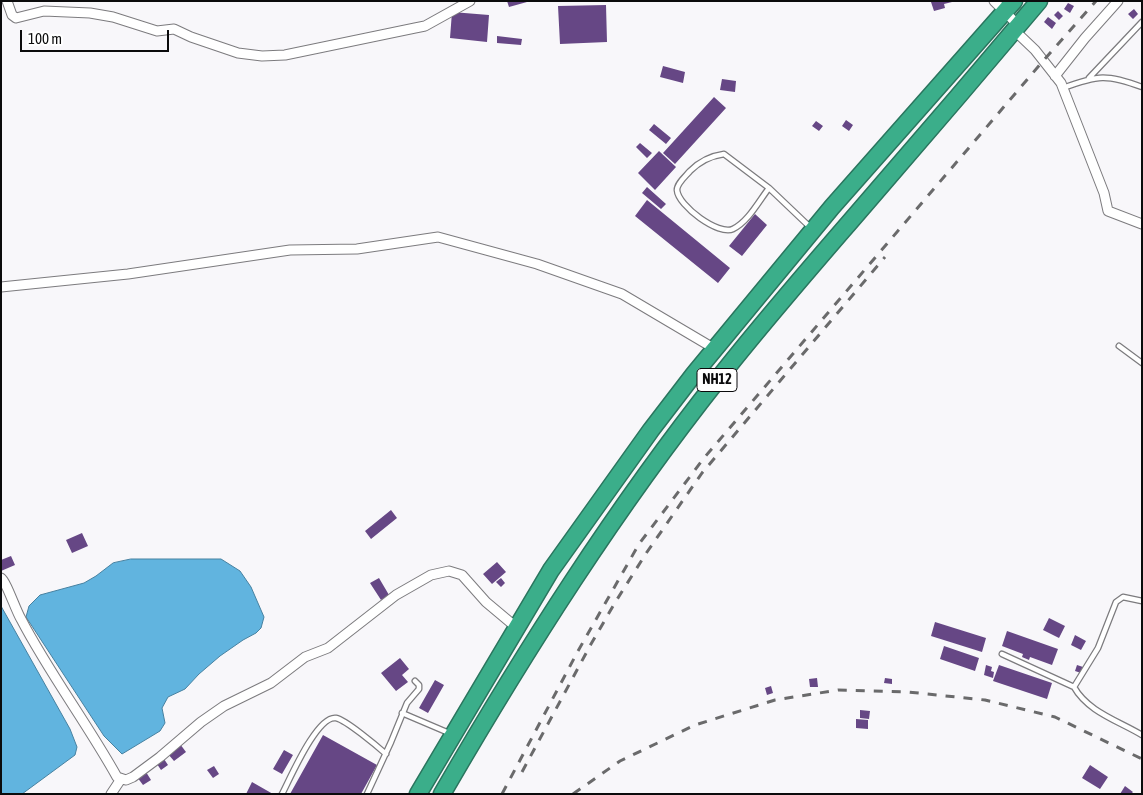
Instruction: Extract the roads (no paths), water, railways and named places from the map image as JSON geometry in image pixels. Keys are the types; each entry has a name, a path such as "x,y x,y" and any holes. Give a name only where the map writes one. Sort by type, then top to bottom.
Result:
{"highway":[{"name":"NH12","path":"442,794 487,716 579,569 684,424 787,294 1039,1"},
{"name":"NH12","path":"418,794 551,570 651,430 832,207 1004,5"}],"street":[{"path":"7,1 12,15 16,18 44,11 90,13 113,17 157,31 174,29 238,53 262,56 285,54 425,26 470,1"},
{"path":"1055,76 1118,1"},
{"path":"1004,5 1016,28 1063,88 1104,193 1108,211 1142,224"},
{"path":"1,287 128,274 290,250 357,249 438,237 537,264 622,294 715,349"},
{"path":"1,578 6,583 9,595 25,627 117,777 126,780 160,757 201,722 224,706 271,683 306,657 328,648 396,595 431,574 448,571 462,575 486,602 517,628"},
{"path":"111,794 120,779"}],"lane":[{"path":"1090,78 1142,22"},
{"path":"1063,88 1090,78 1105,77 1121,79 1142,87"},
{"path":"768,188 742,222 733,229 724,231 701,220 682,202 677,191 684,178 698,164 724,154 768,188 814,230"},
{"path":"1119,346 1142,363"},
{"path":"1074,687 1098,648 1116,602 1123,597 1142,601"},
{"path":"1002,654 1074,687 1087,703 1101,713 1142,735"},
{"path":"367,794 386,754 402,713 407,703 419,689 415,681"},
{"path":"402,713 453,734"},
{"path":"282,794 315,733 328,720 334,718 344,721 386,754"}],"water":[{"path":"131,559 221,559 240,571 251,587 264,617 261,628 256,633 220,656 185,689 168,697 162,708 165,723 160,731 122,754 104,736 26,617 29,606 40,595 84,583 113,563"},
{"path":"1,606 70,729 77,747 75,755 22,794 1,794"}],"railway":[{"path":"502,794 578,651 639,544 704,458 1096,1"},
{"path":"522,772 616,601 647,552 702,473 885,257"},
{"path":"573,794 620,761 695,725 775,700 838,690 908,692 985,700 1055,717 1142,759"}]}
